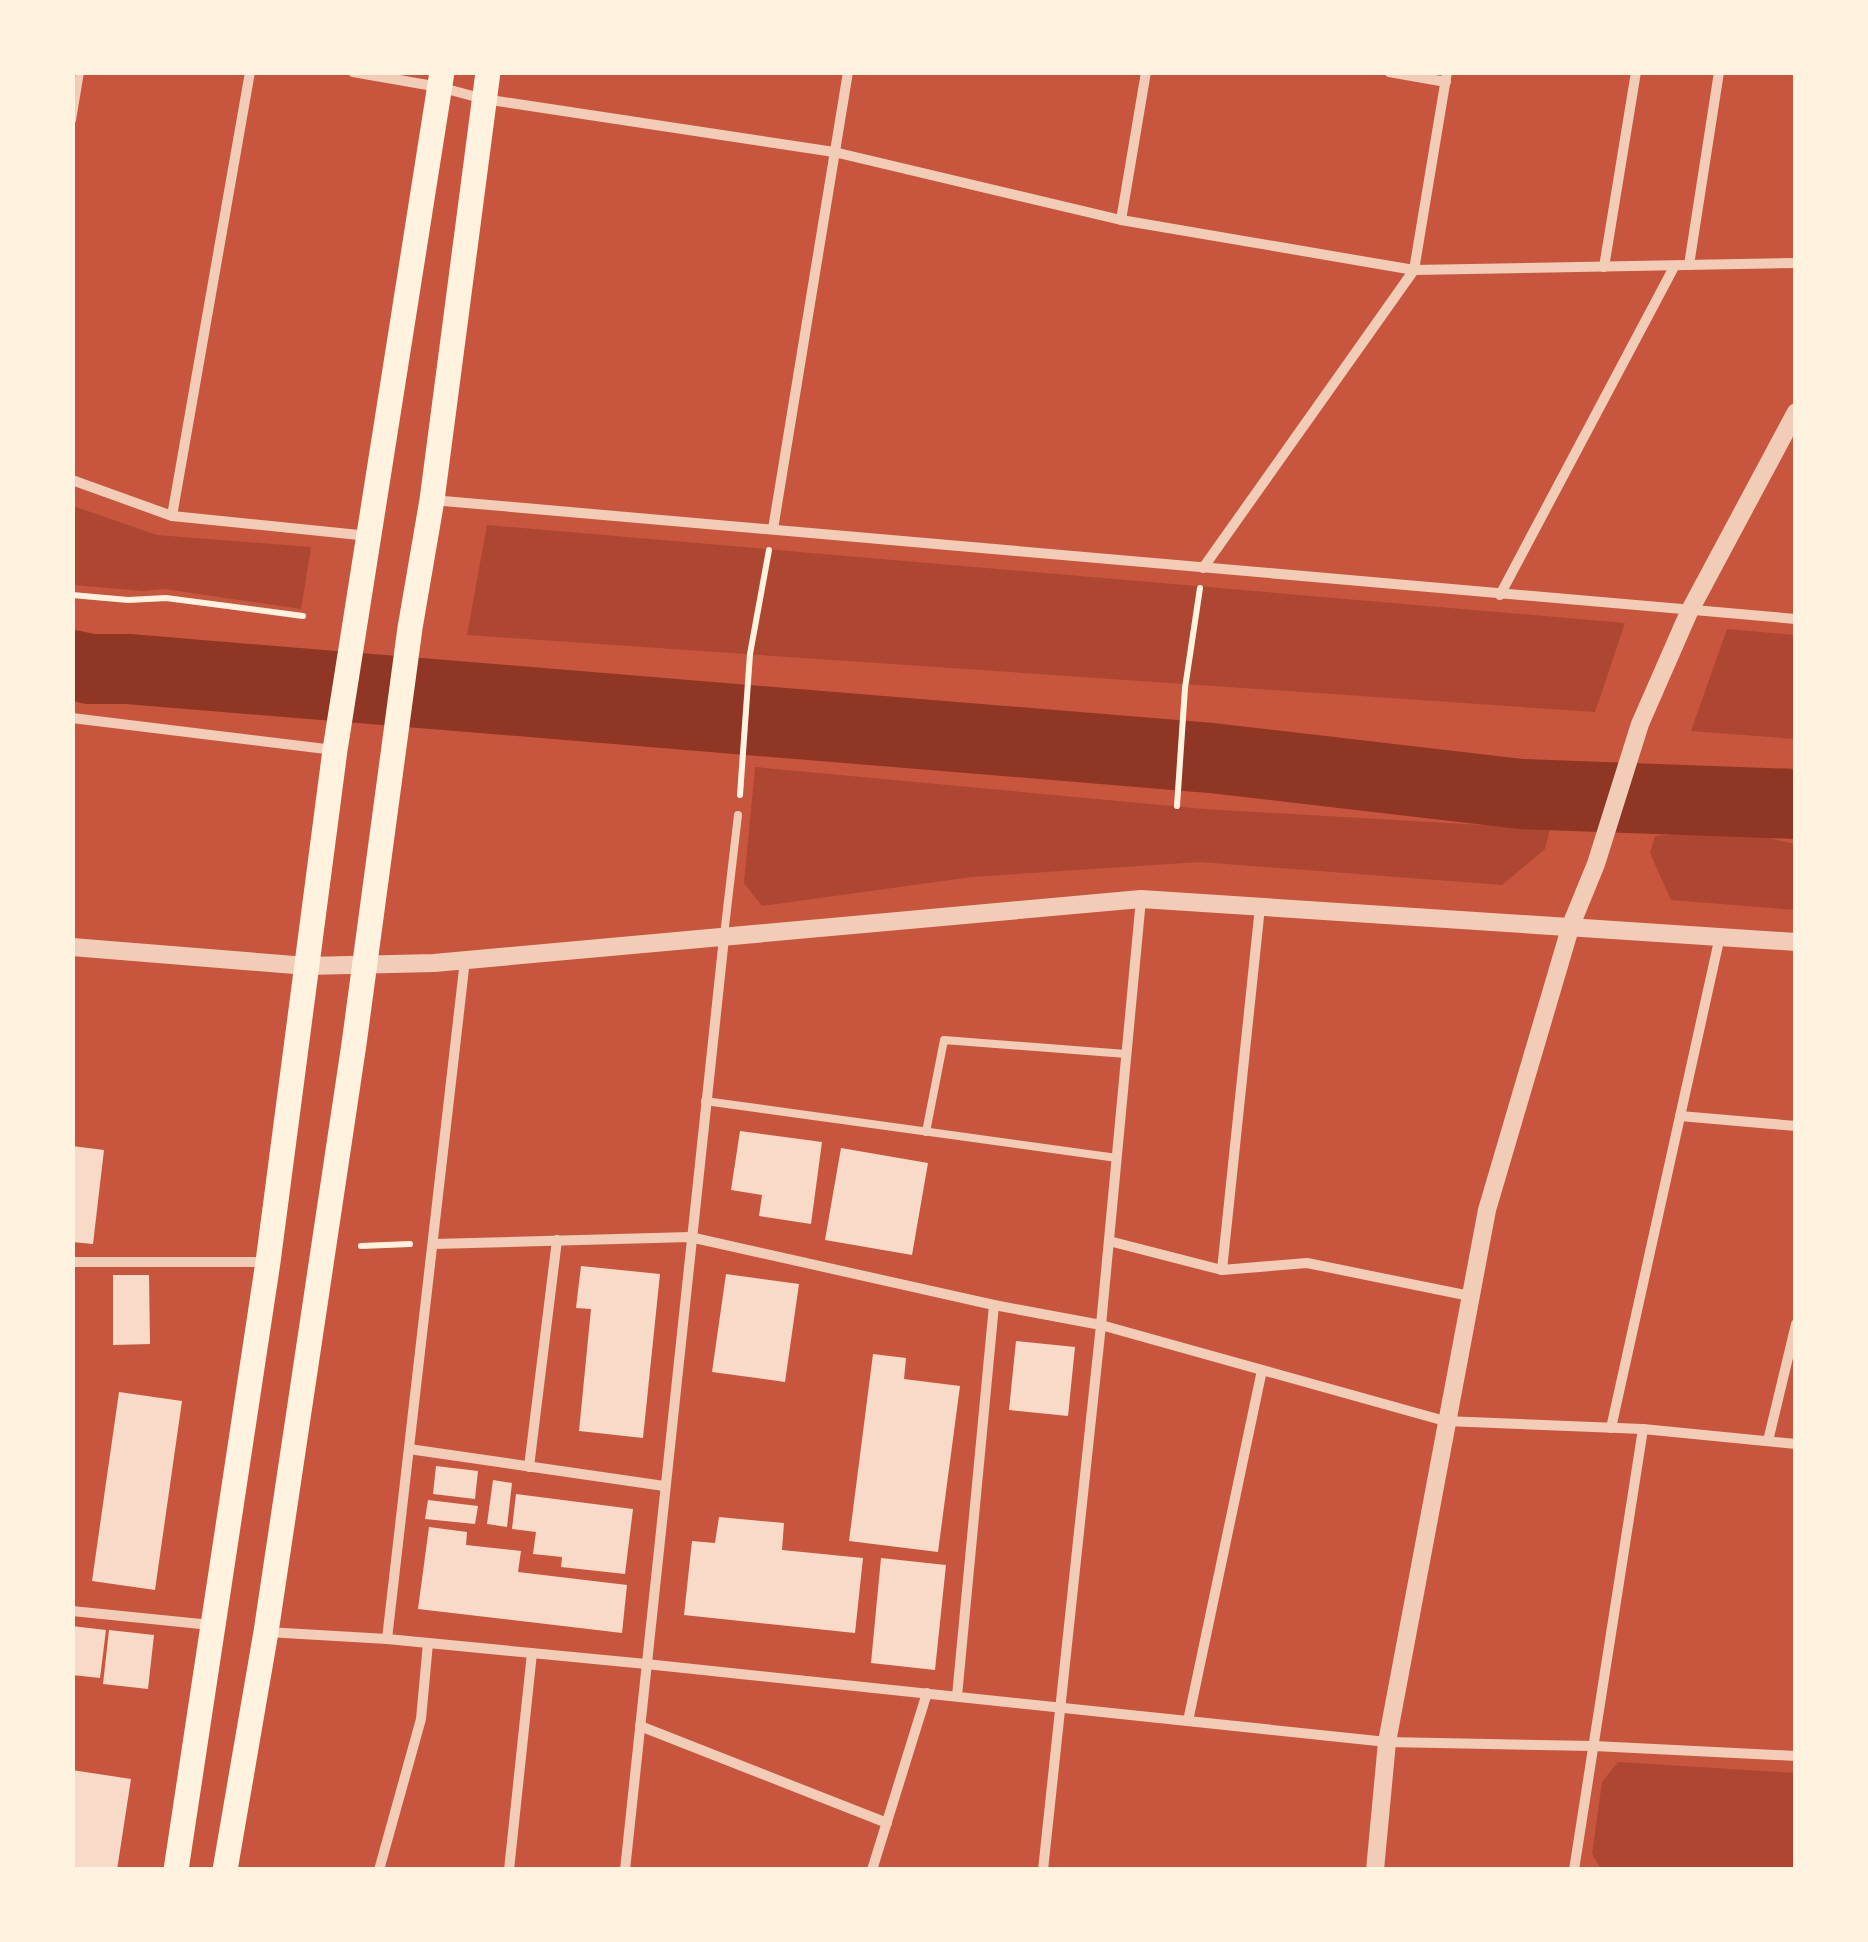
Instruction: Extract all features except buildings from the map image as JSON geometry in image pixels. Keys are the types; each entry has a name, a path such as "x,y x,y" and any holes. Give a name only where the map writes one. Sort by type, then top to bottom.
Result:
{"main road":[{"path":"225,1870 266,1632 366,963 488,72"},
{"path":"176,1870 268,1262 334,750 440,80"}],"street":[{"path":"172,516 250,72"},
{"path":"353,72 440,80 484,98 834,152 1121,220 1414,270 1796,263"},
{"path":"773,529 848,72"},
{"path":"1121,220 1146,72"},
{"path":"1203,568 1414,270 1446,77 1389,72"},
{"path":"1604,266 1636,72"},
{"path":"1689,265 1719,72"},
{"path":"1500,595 1674,267"},
{"path":"1375,1870 1387,1742 1487,1210 1570,925 1596,864 1640,724 1689,612 1796,412"},
{"path":"72,480 172,516 370,536"},
{"path":"432,500 1796,619"},
{"path":"72,718 334,750"},
{"path":"72,946 307,966 465,960 1141,899 1796,942"},
{"path":"1044,1870 1110,1241 1141,899"},
{"path":"1222,1270 1260,906"},
{"path":"1611,1428 1720,936"},
{"path":"624,1870 724,938"},
{"path":"387,1639 465,960"},
{"path":"1680,1116 1796,1126"},
{"path":"433,1244 690,1237 994,1305 1101,1324 1445,1421 1643,1428 1796,1444"},
{"path":"530,1466 556,1240"},
{"path":"1110,1241 1222,1270 1306,1263 1470,1296"},
{"path":"72,1262 268,1262"},
{"path":"957,1696 994,1305"},
{"path":"1768,1442 1796,1324"},
{"path":"1188,1721 1262,1370"},
{"path":"1574,1870 1643,1428"},
{"path":"410,1449 664,1486"},
{"path":"72,1611 213,1626"},
{"path":"266,1632 387,1639 646,1664 1387,1742 1594,1746 1796,1756"},
{"path":"379,1870 421,1719 428,1643"},
{"path":"509,1870 532,1653"},
{"path":"872,1870 927,1693"},
{"path":"640,1726 886,1823"}],"lane":[{"path":"72,120 80,72"},
{"path":"724,938 738,816"},
{"path":"926,1132 944,1040 1126,1054"},
{"path":"705,1101 1117,1158"}],"path":[{"path":"742,776 750,654 773,529"},
{"path":"1176,806 1185,688 1203,568"},
{"path":"72,594 128,600 166,598 303,616"},
{"path":"361,1246 433,1244"}],"shaded area":[{"path":"73,506 157,535 311,547 301,609 165,589 73,585"},
{"path":"487,525 1625,623 1595,712 467,635"},
{"path":"1727,629 1795,635 1795,739 1691,731"},
{"path":"755,767 1204,809 1550,829 1545,849 1502,885 1200,862 972,877 762,906 744,883"},
{"path":"1729,829 1795,844 1795,910 1671,900 1650,853 1655,836"},
{"path":"1618,1762 1795,1773 1795,1869 1601,1869 1592,1854 1602,1782"}],"waterway":[{"path":"72,665 1211,758 1521,794 1796,804"}]}
